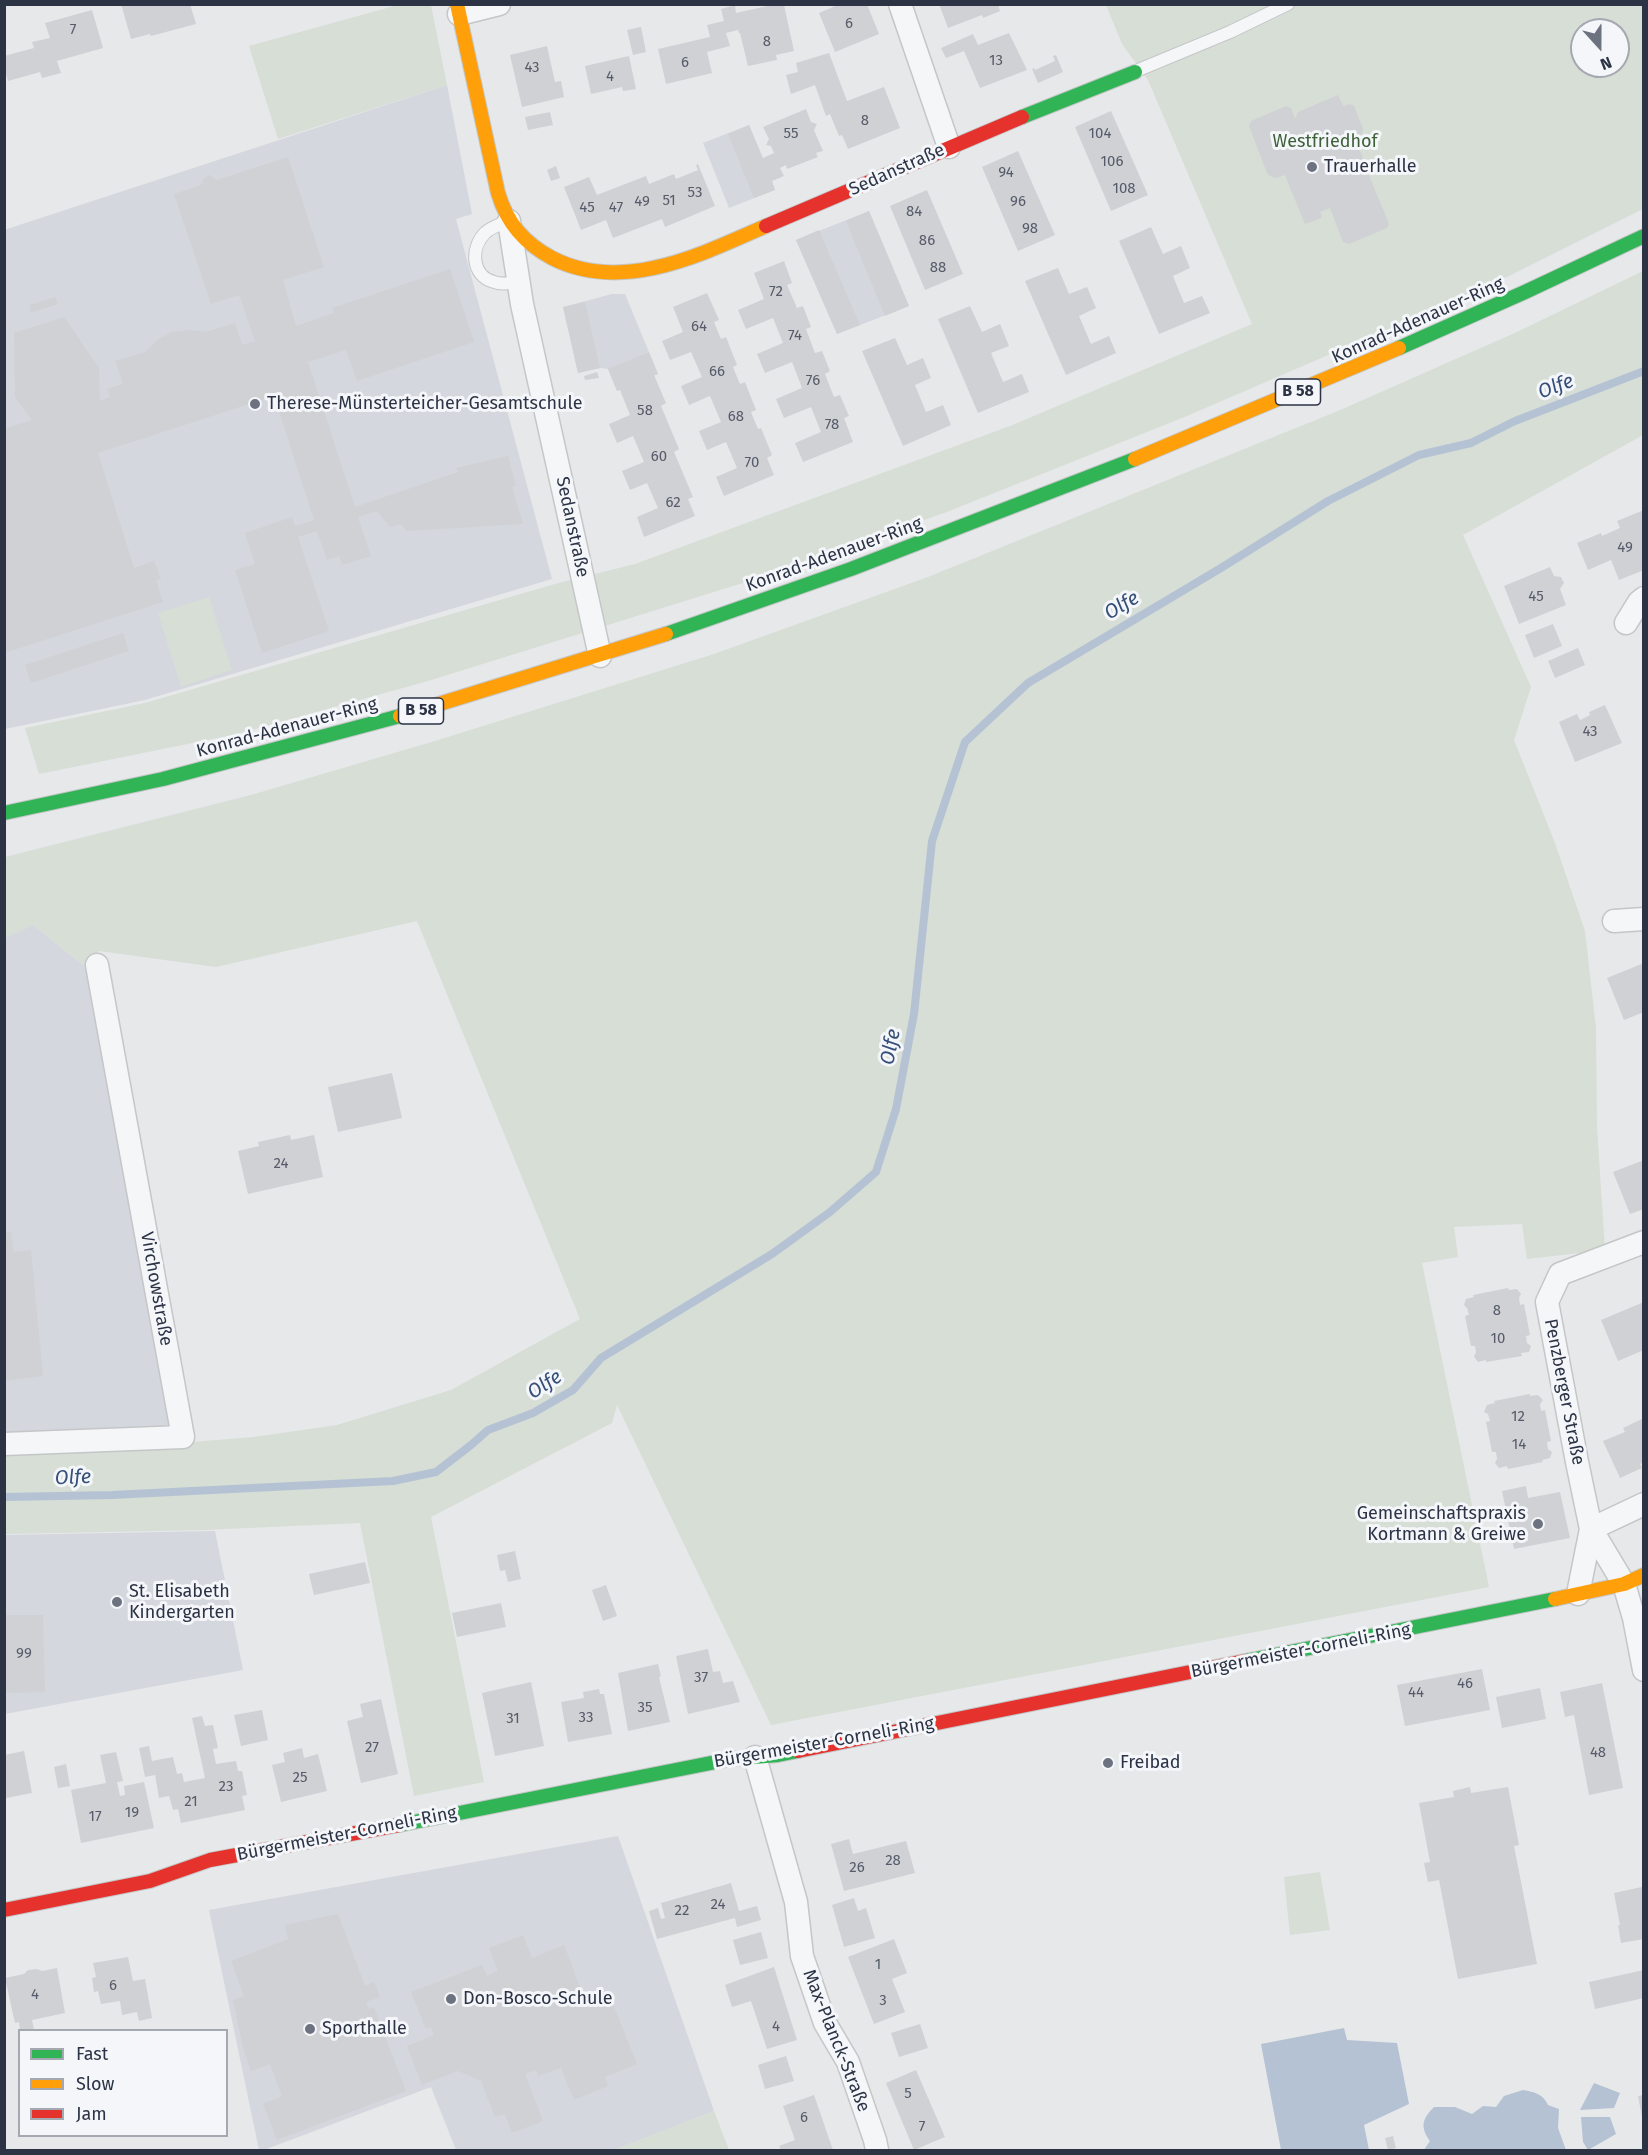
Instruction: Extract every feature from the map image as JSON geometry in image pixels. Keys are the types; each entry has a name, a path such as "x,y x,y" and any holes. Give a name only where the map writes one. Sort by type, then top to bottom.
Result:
{"street":[{"path":"458,9 499,4"},
{"path":"900,4 950,147"},
{"name":"Sedanstraße","path":"458,9 493,177 499,199 509,221 524,239 551,257 573,267 596,272 622,273 659,267 699,253 1135,72"},
{"name":"Sedanstraße","path":"509,221 518,281 600,657"},
{"name":"Konrad-Adenauer-Ring","path":"4,813 67,802 251,757 426,710 600,657 806,585 935,538 1184,441 1502,304 1644,236"},
{"path":"1626,623 1644,598"},
{"path":"1614,921 1644,919"},
{"name":"Virchowstraße","path":"4,1444 183,1437 97,965"},
{"name":"Penzberger Straße","path":"1578,1594 1591,1529 1547,1302 1560,1274 1644,1242"},
{"path":"1591,1529 1644,1504"},
{"name":"Penzberger Straße","path":"1591,1529 1634,1579 1634,1618 1644,1670"},
{"name":"Bürgermeister-Corneli-Ring","path":"4,1910 150,1881 210,1860 416,1822 731,1759 778,1755 1578,1594 1634,1579"},
{"name":"Max-Planck-Straße","path":"755,1757 796,1902 801,1956 825,2023 849,2062 877,2151"}],"lane":[{"name":"Sedanstraße","path":"1135,72 1230,32 1288,4"},
{"path":"509,221 486,232 478,243 475,254 476,266 482,276 493,282 505,284 518,281"}],"shaded area":[{"name":"Therese-Münsterteicher-Gesamtschule","path":"447,85 472,214 456,219 552,579 145,700 5,729 4,230"},
{"path":"749,125 775,190 729,208 703,143"},
{"path":"869,211 909,306 837,334 796,240"},
{"path":"612,294 625,294 658,374 617,391 608,369 600,368 578,373 563,307"},
{"path":"33,925 87,968 177,1448 5,1456 4,938"},
{"name":"St. Elisabeth Kindergarten","path":"215,1531 243,1670 5,1714 5,1535"},
{"name":"Don-Bosco-Schule","path":"618,1836 714,2111 614,2150 456,2150 431,2087 259,2150 209,1910"}],"green space":[{"path":"398,5 431,5 447,85 278,139 249,46"},
{"name":"Westfriedhof","path":"1106,5 1643,5 1643,209 1497,282 1187,416 944,513 762,577 428,681 237,734 39,774 25,728 145,703 555,584 635,564 1010,426 1252,324 1148,80 1122,44"},
{"path":"1643,271 1643,435 1463,535 1531,687 1514,740 1555,843 1585,931 1596,1028 1597,1128 1605,1250 1527,1259 1522,1224 1454,1227 1458,1257 1422,1263 1489,1587 771,1725 617,1405 612,1423 431,1517 484,1782 414,1796 360,1523 204,1530 5,1534 4,1456 177,1448 192,1442 254,1437 337,1425 451,1390 580,1319 417,921 216,967 99,951 87,968 33,925 5,938 5,857 251,795 435,741 714,654 928,577 1338,411 1517,332"},
{"path":"209,597 232,670 181,687 158,613"},
{"path":"1320,1872 1330,1930 1290,1935 1284,1877"},
{"path":"714,2111 729,2150 614,2150"}],"water":[{"path":"1344,2028 1347,2040 1397,2043 1409,2104 1364,2125 1369,2150 1281,2150 1261,2044"},
{"path":"1594,2083 1620,2093 1614,2108 1580,2110"},
{"path":"1523,2090 1538,2094 1548,2105 1559,2109 1558,2128 1566,2150 1424,2150 1430,2141 1424,2123 1434,2107 1455,2107 1472,2114 1483,2106 1496,2107 1504,2096"},
{"path":"1581,2117 1610,2117 1616,2134 1588,2150 1583,2142"}],"building":[{"path":"121,4 190,4 196,24 131,39"},
{"path":"840,4 867,4 879,34 835,52 819,13"},
{"path":"939,4 998,4 1000,11 948,28"},
{"path":"735,5 736,13 772,5 784,5 794,51 776,55 777,60 748,66 738,30 726,33 730,46 707,52 712,73 666,84 658,49 710,37 707,25 724,21 721,9"},
{"path":"92,10 103,48 57,61 61,73 42,78 40,72 8,81 4,56 34,48 32,42 50,38 45,23"},
{"path":"641,27 646,52 633,55 627,30"},
{"path":"1009,33 1027,70 980,88 964,51 946,58 941,48 973,34 978,45"},
{"path":"547,46 555,82 561,81 564,97 522,107 510,55"},
{"path":"829,53 847,101 884,87 900,128 848,149 842,135 839,136 830,114 826,116 815,85 791,94 786,75 798,72 796,63"},
{"path":"1056,55 1063,72 1038,83 1032,69 1035,70 1055,61 1053,56"},
{"path":"629,56 636,89 623,91 622,87 591,94 585,66"},
{"name":"Trauerhalle","path":"1338,95 1343,106 1350,104 1354,106 1363,129 1362,134 1355,138 1363,158 1358,163 1361,172 1368,173 1389,224 1387,228 1349,244 1343,242 1330,208 1320,212 1322,217 1319,219 1305,224 1285,175 1276,178 1267,173 1249,126 1251,121 1286,106 1291,108 1295,119 1298,112"},
{"path":"806,109 811,122 817,124 814,130 823,151 816,153 818,157 787,169 786,165 780,168 784,176 772,181 775,190 754,198 728,134 749,125 763,158 774,153 771,146 766,145 769,139 763,127"},
{"path":"1111,111 1148,195 1111,211 1075,127"},
{"path":"550,112 553,125 528,130 525,117"},
{"path":"1018,151 1055,235 1018,251 982,167"},
{"path":"288,157 324,267 283,280 296,326 334,313 332,308 450,269 474,342 357,381 346,350 308,362 355,507 458,472 456,468 508,456 516,486 512,487 523,524 407,531 401,524 390,527 377,511 358,517 371,556 342,565 339,556 327,560 317,531 298,537 329,631 262,653 235,570 255,564 245,533 292,517 295,526 314,520 274,396 98,453 134,568 154,561 161,579 156,580 163,602 4,653 4,429 32,420 15,397 14,333 64,317 99,368 100,401 110,397 107,389 123,384 115,361 145,352 157,340 172,332 189,330 205,332 235,323 242,345 255,341 239,295 211,304 174,194 201,185 203,179 209,175 217,180"},
{"path":"698,164 715,206 665,227 662,219 613,238 606,220 581,230 564,187 589,177 597,195 646,176 649,184 674,174 676,179 698,170 696,165"},
{"path":"556,166 560,178 551,181 547,170"},
{"path":"927,190 963,274 925,290 890,206"},
{"path":"869,211 909,306 885,316 846,221"},
{"path":"1151,227 1163,254 1181,246 1190,268 1173,276 1184,303 1202,296 1210,313 1159,334 1119,241"},
{"path":"819,230 860,325 837,334 796,240"},
{"path":"784,261 792,283 787,285 797,308 803,306 811,327 806,329 815,353 822,351 830,371 825,374 834,397 840,395 849,416 844,418 853,442 803,462 795,443 821,432 811,407 784,418 776,399 802,388 792,362 765,373 757,354 783,343 773,318 746,329 738,310 764,299 754,273"},
{"path":"1058,268 1069,294 1087,287 1096,308 1079,316 1091,344 1109,336 1116,353 1066,375 1025,281"},
{"path":"707,293 719,320 714,322 721,339 726,337 737,365 733,367 740,384 745,382 756,410 751,412 758,429 761,428 772,455 767,458 774,475 724,496 716,477 737,468 726,442 707,450 699,431 721,422 710,396 689,405 681,386 702,377 691,352 670,360 662,341 683,332 673,307"},
{"path":"55,297 58,304 31,313 29,305"},
{"path":"585,302 600,368 578,373 563,307"},
{"path":"970,306 982,332 1000,324 1009,346 991,353 1003,382 1022,374 1029,392 978,413 938,319"},
{"path":"895,338 907,365 923,358 931,378 915,385 926,412 943,405 951,425 903,446 862,351"},
{"path":"649,352 658,374 654,375 666,403 661,406 679,449 674,452 693,497 688,499 695,516 644,537 637,517 658,508 647,483 630,490 622,471 644,462 633,436 617,443 609,424 630,415 608,369"},
{"path":"597,372 599,378 585,380 584,376"},
{"path":"1644,510 1644,570 1619,580 1611,560 1588,570 1577,543 1620,528 1617,521"},
{"path":"1550,567 1554,576 1561,577 1564,583 1560,589 1566,605 1519,624 1504,586"},
{"path":"1553,624 1562,646 1534,658 1525,635"},
{"path":"123,633 129,651 31,683 25,665"},
{"path":"1578,648 1585,665 1555,678 1548,661"},
{"path":"1605,705 1622,743 1575,762 1559,722 1577,714 1580,720 1590,715 1589,712"},
{"path":"1644,963 1644,1012 1624,1020 1607,978"},
{"path":"392,1073 402,1118 338,1132 328,1087"},
{"path":"290,1135 291,1140 314,1135 323,1177 248,1194 238,1151 259,1146 258,1142"},
{"path":"1644,1160 1644,1209 1630,1214 1613,1172"},
{"path":"11,1232 13,1252 31,1250 43,1376 4,1381 4,1233"},
{"path":"1508,1288 1509,1290 1517,1289 1521,1294 1520,1305 1524,1304 1530,1335 1526,1336 1527,1343 1531,1346 1529,1352 1521,1353 1522,1356 1478,1362 1474,1357 1475,1346 1471,1346 1465,1316 1469,1315 1464,1305 1466,1299 1474,1297 1473,1295"},
{"path":"1644,1302 1644,1350 1618,1361 1601,1320"},
{"path":"1530,1394 1530,1396 1538,1395 1543,1400 1540,1404 1541,1411 1545,1410 1551,1441 1547,1442 1548,1449 1552,1452 1550,1458 1542,1460 1543,1462 1508,1469 1507,1466 1499,1468 1495,1463 1496,1452 1492,1452 1486,1422 1490,1421 1488,1414 1484,1412 1487,1405 1495,1403 1494,1401"},
{"path":"1644,1418 1644,1462 1640,1464 1642,1468 1620,1478 1603,1441 1625,1432 1623,1428"},
{"name":"Gemeinschaftspraxis Kortmann & Greiwe","path":"1526,1486 1528,1498 1560,1492 1570,1538 1514,1549 1502,1491"},
{"path":"515,1551 521,1579 508,1582 505,1570 500,1571 497,1555"},
{"path":"365,1562 370,1583 314,1595 309,1574"},
{"path":"606,1585 617,1616 603,1621 592,1590"},
{"path":"501,1603 506,1627 457,1637 452,1613"},
{"path":"4,1615 43,1615 45,1692 4,1693"},
{"path":"708,1649 713,1672 720,1671 723,1683 733,1681 740,1702 688,1714 676,1656"},
{"path":"658,1664 670,1722 628,1731 618,1673"},
{"path":"1482,1669 1490,1710 1405,1726 1397,1685"},
{"path":"531,1682 544,1746 495,1756 482,1693"},
{"path":"1602,1683 1623,1788 1589,1795 1574,1715 1565,1717 1560,1692"},
{"path":"1540,1688 1546,1719 1502,1728 1496,1697"},
{"path":"599,1689 600,1694 604,1694 612,1734 568,1742 561,1702 584,1698 583,1692"},
{"path":"381,1699 398,1774 361,1783 347,1721 363,1717 360,1704"},
{"path":"262,1710 268,1740 241,1746 234,1715"},
{"path":"202,1716 205,1726 213,1725 218,1748 213,1749 216,1764 236,1761 238,1771 242,1771 247,1795 242,1796 245,1810 181,1823 178,1809 173,1810 169,1796 159,1798 155,1775 145,1777 139,1748 149,1746 152,1761 173,1757 177,1774 182,1773 184,1782 205,1778 192,1718"},
{"path":"302,1748 304,1758 318,1754 327,1791 281,1802 272,1765 285,1762 283,1753"},
{"path":"24,1751 32,1793 6,1798 4,1755"},
{"path":"116,1752 123,1781 117,1782 120,1796 125,1795 124,1786 144,1782 154,1828 81,1843 71,1790 106,1783 100,1755"},
{"path":"66,1764 70,1786 58,1788 54,1767"},
{"path":"1470,1787 1471,1793 1508,1787 1519,1845 1514,1846 1537,1964 1458,1979 1439,1880 1428,1882 1424,1863 1430,1862 1419,1803 1454,1797 1453,1791"},
{"path":"849,1839 853,1854 906,1841 915,1873 844,1891 831,1844"},
{"path":"731,1883 739,1911 757,1906 761,1920 737,1927 735,1918 657,1939 649,1911 658,1908 661,1919 665,1918 661,1903"},
{"path":"1642,1887 1644,1939 1621,1943 1614,1893"},
{"path":"854,1898 858,1911 866,1908 875,1938 844,1947 832,1905"},
{"name":"Sporthalle","path":"338,1914 365,1986 374,1982 380,1997 366,2002 369,2009 374,2007 406,2091 277,2140 263,2104 282,2096 270,2064 251,2071 243,2048 233,2000 244,1996 231,1961 288,1939 285,1925"},
{"path":"761,1932 768,1958 740,1965 733,1940"},
{"path":"523,1935 532,1958 564,1945 588,2008 611,1999 637,2064 605,2077 608,2086 574,2100 561,2068 538,2076 536,2070 525,2074 543,2121 512,2133 505,2114 495,2117 481,2081 458,2071 422,2085 407,2046 434,2035 431,2027 426,2029 411,1992 482,1965 487,1976 498,1971 489,1948"},
{"path":"894,1939 907,1973 892,1979 905,2012 874,2024 848,1957"},
{"path":"128,1957 133,1981 145,1979 152,2018 139,2021 137,2012 122,2015 120,2001 101,2004 98,1991 94,1992 92,1978 96,1977 93,1963"},
{"path":"774,1967 797,2040 767,2049 751,2001 732,2007 725,1985"},
{"path":"57,1968 65,2013 32,2020 34,2029 20,2029 19,2022 15,2023 5,1978 24,1974 28,1970 42,1971"},
{"path":"1644,1970 1644,1998 1595,2009 1589,1982"},
{"path":"920,2024 928,2048 899,2057 891,2033"},
{"path":"786,2056 794,2081 765,2089 758,2065"},
{"path":"916,2070 945,2137 914,2150 886,2083"},
{"path":"814,2095 833,2150 781,2150 779,2146 795,2140 783,2106"},
{"path":"1644,2095 1644,2117 1642,2117 1638,2096"},
{"path":"1393,2136 1396,2148 1388,2150 1385,2138"}],"waterway":[{"name":"Olfe","path":"4,1497 112,1495 393,1481 436,1472 488,1430 533,1413 573,1390 601,1358 772,1254 830,1212 876,1172 896,1109 914,1014 932,841 965,742 1028,683 1328,501 1419,455 1471,443 1515,421 1644,371"}],"traffic: fast":[{"path":"1022,117 1135,72"},
{"path":"1399,348 1644,236"},
{"path":"666,634 851,569 1135,459"},
{"path":"4,813 163,779 400,716"},
{"path":"1245,1661 1555,1599"},
{"path":"399,1825 731,1759 798,1751"}],"traffic: slow":[{"path":"457,4 498,193 506,214 533,246 552,258 579,268 606,272 633,271 688,258 766,226"},
{"path":"1135,459 1399,348"},
{"path":"400,716 666,634"},
{"path":"1555,1599 1624,1584 1644,1575"}],"traffic: jam":[{"path":"766,226 1022,117"},
{"path":"798,1751 1245,1661"},
{"path":"4,1910 150,1881 210,1860 399,1825"}],"place":[{"name":"Trauerhalle","path":"1312,167"},
{"name":"Therese-Münsterteicher-Gesamtschule","path":"255,404"},
{"name":"Gemeinschaftspraxis Kortmann & Greiwe","path":"1538,1524"},
{"name":"St. Elisabeth Kindergarten","path":"117,1602"},
{"name":"Freibad","path":"1108,1763"},
{"name":"Don-Bosco-Schule","path":"451,1999"},
{"name":"Sporthalle","path":"310,2029"}]}
